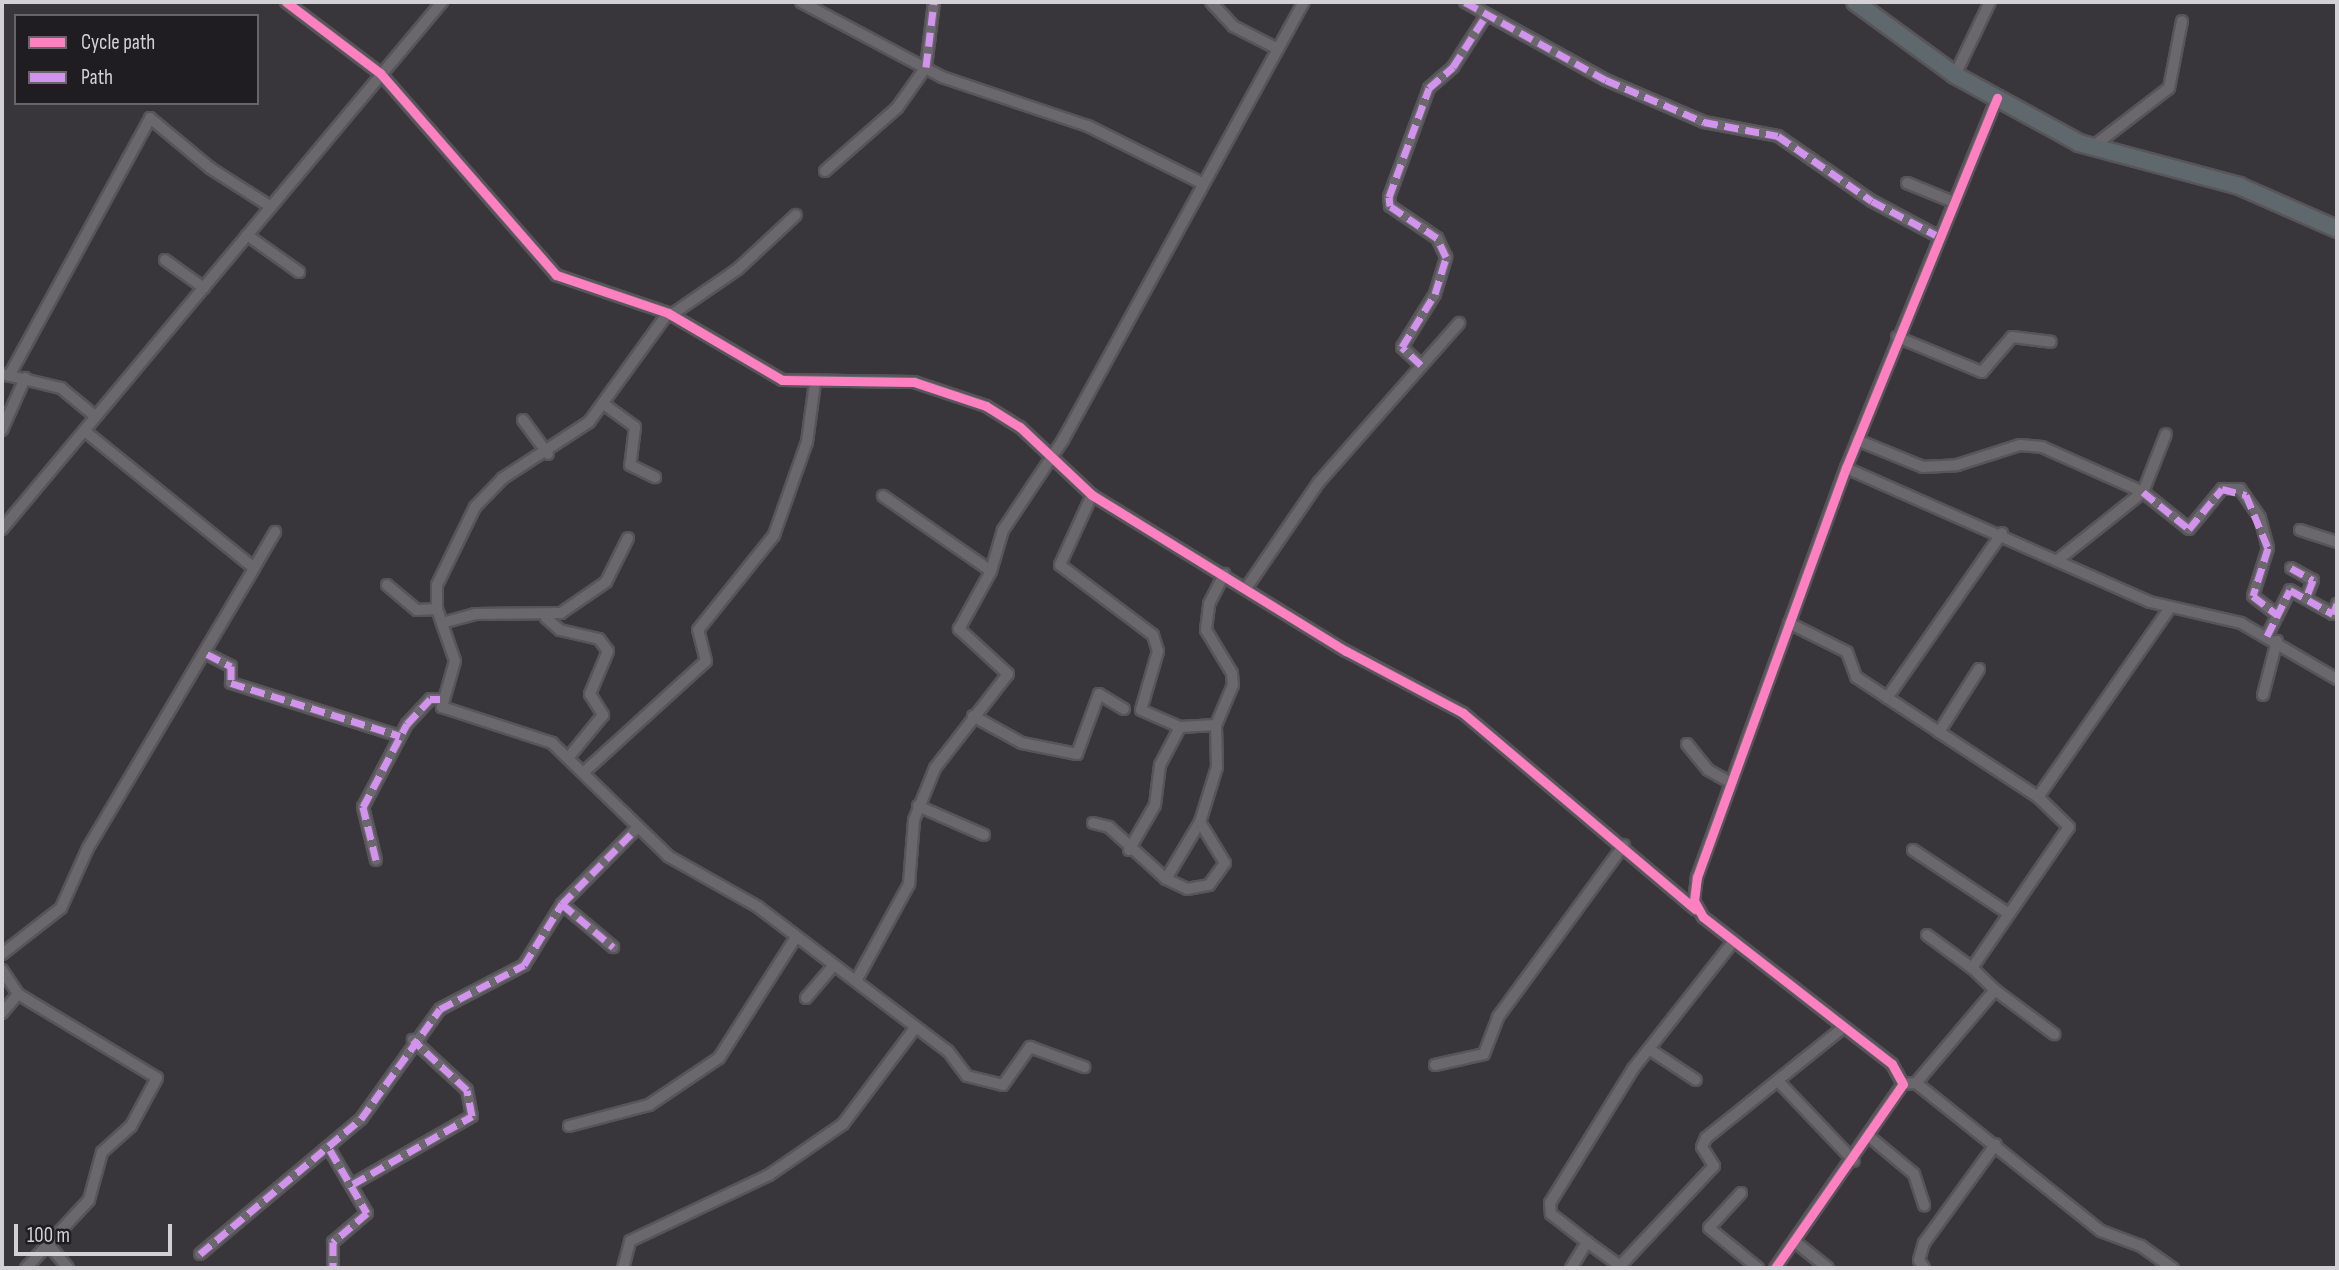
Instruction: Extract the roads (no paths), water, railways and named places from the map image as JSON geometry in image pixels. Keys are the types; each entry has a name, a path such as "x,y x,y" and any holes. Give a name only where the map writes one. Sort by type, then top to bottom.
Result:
{"highway":[{"path":"1855,2 1955,75 2090,148 2239,186 2306,212 2330,225"}],"street":[{"path":"286,2 380,73 556,275 669,314 762,373 815,383 869,379 956,394 1020,427 1051,461 1093,495 1247,587 1346,651 1463,713 1624,845 1732,943 1892,1064 1903,1084"},
{"path":"2,529 442,2"},
{"path":"801,2 926,67 1088,126 1200,182"},
{"path":"825,171 897,108 926,67 933,2"},
{"path":"1211,2 1233,26 1276,48"},
{"path":"856,981 911,878 918,806 942,756 1008,674 959,629 991,571 1003,530 1051,461 1200,182 1304,2"},
{"path":"1465,2 1485,17 1704,122 1783,138 1872,201 1936,235"},
{"path":"1955,75 1990,2"},
{"path":"1420,365 1402,347 1435,294 1446,257 1437,238 1390,206 1389,197 1429,88 1453,67 1485,17"},
{"path":"2090,148 2169,88 2182,21"},
{"path":"1695,909 1696,877 1788,623 1936,235 1997,98"},
{"path":"96,417 61,388 6,375 150,118 210,168 271,207"},
{"path":"1907,183 1951,201"},
{"path":"440,699 455,661 437,609 437,585 475,507 503,478 548,454 605,405 669,314 738,269 796,215"},
{"path":"247,235 299,272"},
{"path":"165,260 204,288"},
{"path":"1247,587 1319,482 1459,323"},
{"path":"1898,337 1982,372 2012,337 2051,342"},
{"path":"2,430 25,378"},
{"path":"583,774 706,661 698,630 774,535 807,442 815,383"},
{"path":"605,405 635,427 630,465 655,477"},
{"path":"523,419 548,454"},
{"path":"85,431 254,568"},
{"path":"2059,559 2143,492 2166,434"},
{"path":"1857,440 1923,467 2035,445 2143,492 2189,529 2222,489 2246,495 2269,548 2253,596 2277,615"},
{"path":"1846,468 2002,533 2170,608 2267,636 2337,679"},
{"path":"1093,495 1060,565 1153,635 1158,651 1142,710 1180,727 1216,725"},
{"path":"883,496 991,571"},
{"path":"2300,530 2337,542"},
{"path":"2,954 61,908 88,848 207,654 275,533"},
{"path":"1887,698 2002,533"},
{"path":"546,618 606,582 628,538"},
{"path":"2291,568 2313,580 2306,598"},
{"path":"1166,879 1200,822 1217,767 1216,725 1232,673 1206,630 1209,604 1224,574"},
{"path":"387,585 417,610 437,609"},
{"path":"2267,636 2290,590 2336,611"},
{"path":"2038,797 2170,608"},
{"path":"442,623 475,614 546,618 561,629 600,639 608,651 590,694 603,715 568,758"},
{"path":"1788,623 1847,652 1852,673 2038,797 2069,827 1972,968"},
{"path":"2263,695 2277,641"},
{"path":"207,654 232,666 231,683 400,736"},
{"path":"1939,732 1979,669"},
{"path":"973,716 1023,743 1077,754 1099,694 1124,709"},
{"path":"376,860 363,807 400,736 430,699 440,699"},
{"path":"440,699 450,713 539,736 568,758 636,829 688,870 758,907 948,1051 967,1076 998,1086 1030,1047 1084,1067"},
{"path":"1129,850 1155,805 1160,765 1180,727"},
{"path":"1687,744 1708,770 1731,783"},
{"path":"918,806 984,835"},
{"path":"1093,823 1109,827 1129,850 1166,879 1194,888 1215,883 1223,871 1223,855 1200,822"},
{"path":"200,1254 330,1150 361,1119 413,1040 440,1009 524,965 562,904 636,829"},
{"path":"1435,1065 1484,1054 1498,1017 1624,845"},
{"path":"1913,850 2008,914"},
{"path":"562,904 613,947"},
{"path":"1927,935 2054,1034"},
{"path":"569,1126 649,1105 719,1058 796,937"},
{"path":"1732,943 1649,1049 1550,1203 1551,1214 1587,1242 1622,1267 1714,1166 1702,1147 1706,1138 1843,1028"},
{"path":"806,998 834,965"},
{"path":"2,970 18,994 157,1078 131,1126 102,1152 89,1200 26,1268"},
{"path":"1916,1083 1995,990"},
{"path":"2,1013 18,994"},
{"path":"623,1268 630,1241 769,1175 843,1124 915,1028"},
{"path":"353,1184 472,1116 467,1090 413,1040"},
{"path":"1649,1049 1696,1080"},
{"path":"1778,1082 1854,1161"},
{"path":"1903,1084 1916,1083 1996,1144 2101,1231 2141,1246 2172,1268"},
{"path":"1775,1268 1871,1138 1903,1084"},
{"path":"1871,1138 1914,1174 1924,1205"},
{"path":"1924,1268 1920,1249 1996,1144"},
{"path":"330,1150 353,1184 367,1217 335,1238 333,1268"},
{"path":"1741,1193 1709,1228 1758,1268"},
{"path":"1794,1241 1828,1268"},
{"path":"1571,1268 1587,1242"},
{"path":"48,1244 68,1268"}]}
